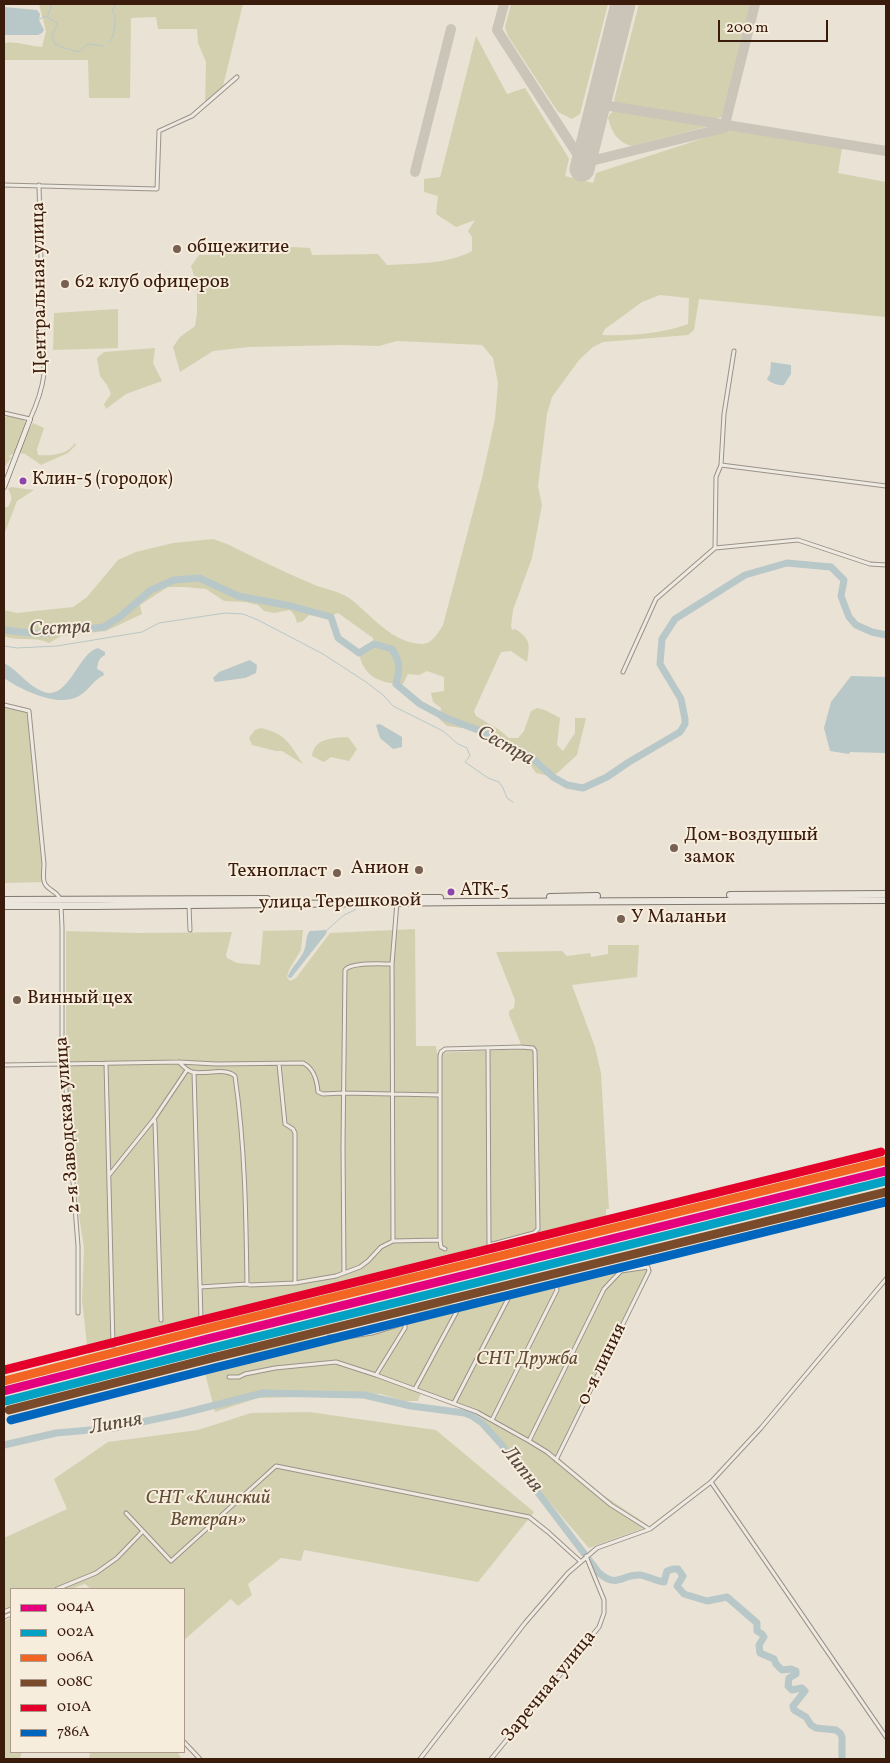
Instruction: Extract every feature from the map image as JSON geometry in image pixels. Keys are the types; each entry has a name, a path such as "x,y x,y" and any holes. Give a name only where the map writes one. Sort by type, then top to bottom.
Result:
{"highway":[{"name":"улица Терешковой","path":"4,906 61,903 886,894"},
{"name":"улица Терешковой","path":"4,900 61,903 189,904 886,900"}],"street":[{"path":"4,185 157,189 159,131 192,116 237,77"},
{"name":"Центральная улица","path":"30,419 39,400 44,374 39,185"},
{"path":"715,548 716,477 721,465 724,414 734,351"},
{"path":"4,413 30,419 4,487"},
{"path":"721,465 886,486"},
{"path":"623,672 656,598 715,548 798,540 870,564 886,564"},
{"path":"4,705 29,711 44,883 58,894 61,903"},
{"path":"393,1241 392,964 397,902"},
{"name":"2-я Заводская улица","path":"61,903 63,1063 78,1246 78,1314"},
{"path":"189,904 190,930"},
{"path":"344,1273 345,970 347,967 354,965 392,964"},
{"path":"445,1249 441,1247 440,1240 440,1056 442,1050 521,1047 533,1048 535,1051 538,1229 534,1233 489,1244 488,1049"},
{"path":"4,1065 179,1062 303,1063 311,1069 316,1077 318,1092 322,1094 440,1095"},
{"path":"179,1062 187,1070 194,1072 230,1073 235,1076 241,1121 246,1210 247,1284"},
{"path":"106,1063 113,1346"},
{"path":"279,1064 285,1124 295,1133 295,1283"},
{"path":"110,1175 154,1118 187,1070"},
{"path":"194,1072 201,1320"},
{"path":"154,1118 156,1132 161,1320"},
{"path":"200,1287 295,1283 315,1280 344,1273 360,1266 368,1261 381,1247 393,1241 440,1240"},
{"name":"0-я линия","path":"529,1441 604,1289 618,1272 648,1267 649,1271 556,1460"},
{"path":"420,1759 525,1623 580,1561 596,1548 650,1529 711,1482 761,1428 886,1279"},
{"path":"329,1337 340,1338 368,1334 458,1307 554,1284 557,1290 492,1420"},
{"path":"454,1403 511,1293"},
{"path":"415,1389 458,1307"},
{"path":"376,1375 404,1328 405,1323"},
{"path":"230,1377 239,1377 275,1368 336,1362 454,1403 492,1420 529,1441 556,1460 611,1505 650,1529"},
{"path":"126,1513 171,1561 276,1466 529,1517 580,1561"},
{"path":"711,1482 886,1737"},
{"path":"59,1588 96,1573 117,1558 143,1531"},
{"name":"Заречная улица","path":"491,1759 582,1649 602,1621 605,1608 604,1600 586,1556"},
{"path":"185,1743 200,1759"}],"green space":[{"path":"39,4 243,4 223,86 205,104 206,62 198,43 197,29 158,29 156,17 131,18 130,98 89,98 88,60 4,60 4,43 42,47 46,31"},
{"path":"511,4 608,4 580,114 572,119 558,112 508,36 505,27"},
{"path":"639,4 751,4 722,117 715,119 616,103 614,100"},
{"path":"476,36 507,94 525,88 569,159 565,176 593,183 596,173 732,129 842,148 838,173 886,182 886,317 699,299 694,330 688,335 603,342 593,347 579,360 552,397 547,414 538,486 542,505 532,558 513,610 511,626 512,630 515,629 527,639 529,651 527,662 511,651 501,652 474,711 476,716 509,738 518,738 524,731 531,711 537,708 545,710 560,718 557,745 563,751 575,733 575,718 586,718 577,755 553,777 536,773 530,764 530,756 478,730 447,726 439,719 441,708 433,702 431,693 444,691 444,677 427,671 419,675 408,674 403,684 395,684 374,677 364,668 359,653 374,644 373,638 338,613 325,618 309,615 303,621 297,623 295,616 290,610 274,613 264,611 258,605 224,601 206,589 168,587 140,605 142,614 106,631 61,636 49,643 4,636 4,610 17,613 73,607 87,597 118,560 136,552 173,543 213,539 315,585 344,595 382,627 401,639 426,644 434,638 443,625 482,478 495,419 498,383 493,358 482,345 397,341 379,346 249,347 213,351 180,372 173,347 180,337 195,326 197,285 191,266 199,255 218,255 236,244 310,248 312,255 378,254 387,265 441,261 462,256 472,251 472,237 468,231 475,220 456,227 436,214 438,196 424,192 424,179 440,177","holes":["660,295 689,298 688,324 645,334 602,335 605,329 642,302"]},
{"path":"614,111 710,126 632,146 622,142 613,132 608,118"},
{"path":"118,309 118,348 53,350 54,313"},
{"path":"155,348 153,363 162,381 126,394 106,409 104,404 111,394 100,376 97,358 104,352"},
{"path":"10,416 23,419 26,423 15,453 9,456 11,458 4,468 4,417"},
{"path":"33,423 44,428 37,449 38,455 58,454 68,450 75,443 76,445 68,453 41,465 25,454 20,453 23,440"},
{"path":"11,487 34,490 17,501 4,535 4,507 8,507 11,502 8,489"},
{"path":"4,707 27,712 43,882 4,883"},
{"path":"261,728 282,736 303,764 282,751 252,745 249,738 255,730"},
{"path":"348,737 357,749 349,761 331,757 324,762 312,756 320,742"},
{"path":"415,929 416,1046 436,1046 437,1053 523,1049 509,1015 509,1011 514,1008 515,1000 496,952 562,951 567,956 590,953 591,957 608,954 608,945 639,945 637,977 572,985 595,1047 601,1073 609,1209 606,1209 606,1220 534,1236 302,1307 199,1325 88,1354 82,1300 84,1248 79,1216 66,1067 66,931 140,933 232,932 226,955 227,958 237,963 260,965 263,931 303,930 301,950 287,977 290,981 296,978 330,933"},
{"name":"СНТ Дружба","path":"648,1264 652,1270 559,1458 600,1493 648,1525 589,1548 483,1420 458,1406 421,1393 418,1401 403,1401 381,1394 339,1392 299,1397 258,1398 215,1412 204,1369 252,1353 268,1343 366,1332 416,1316 415,1311 449,1301 454,1305 493,1294"},
{"name":"СНТ «Клинский Ветеран»","path":"309,1412 436,1430 534,1512 478,1582 304,1550 301,1561 281,1558 248,1584 252,1595 238,1606 231,1599 185,1639 185,1588 90,1588 85,1584 74,1588 10,1588 10,1612 4,1615 4,1538 67,1509 54,1479 108,1442 198,1430 251,1413"},
{"path":"10,1618 10,1753 22,1753 20,1759 4,1759 4,1621"},
{"path":"90,1753 178,1753 182,1759 89,1759"}],"shaded area":[{"path":"4,7 37,10 40,14 39,20 44,30 38,35 4,35"},
{"path":"771,362 791,365 791,374 784,385 775,384 767,379 770,374"},
{"path":"98,648 105,652 105,655 99,660 97,669 103,672 104,675 77,697 69,700 50,699 39,696 4,678 4,663 38,689 53,693 67,683 85,658"},
{"path":"250,660 257,665 256,673 245,678 215,682 213,678 219,672"},
{"path":"851,676 886,677 886,753 850,752 849,754 830,751 824,728 831,702"},
{"path":"380,724 402,737 402,747 393,749 380,738 376,725"},
{"path":"327,930 326,934 291,978 289,978 290,972 304,951 307,935 310,931"}],"waterway":[{"path":"48,15 52,4"},
{"path":"110,42 115,25 115,14 112,11 116,4"},
{"path":"38,20 45,16 58,23 52,36 55,44 60,47 78,52 88,44 103,46"},
{"name":"Сестра","path":"4,630 39,634 104,627 121,616 151,590 174,580 199,578 238,596 291,606 331,617 338,638 359,653 374,644 392,649 397,657 398,665 396,684 420,704 446,718 478,730 530,756 553,777 567,785 583,788 607,777 680,732 685,724 685,719 681,699 660,664 662,639 675,619 745,575 787,563 831,567 844,580 841,596 849,617 856,625 872,632 886,635"},
{"path":"4,646 17,648 57,646 142,632 159,623 225,613 243,614 323,654 366,682 383,695 393,706 443,731 458,744 467,748 470,756 465,762 488,778 499,782 507,798 513,802"},
{"path":"327,930 344,915 355,910 356,906"},
{"name":"Липня","path":"4,1445 56,1433 113,1428 180,1414 263,1393 364,1395 411,1406 465,1413 482,1423 501,1444 599,1573 605,1578 620,1580 640,1575 664,1582 667,1571 678,1569 683,1576 677,1586 684,1594 707,1601 727,1597 757,1623 757,1631 764,1637 759,1645 760,1653 774,1659 782,1670 791,1669 796,1671 796,1674 789,1678 788,1686 792,1690 802,1688 805,1691 793,1706 794,1710 806,1717 811,1725 816,1728 836,1730 840,1733 842,1737 842,1759"}],"taxiway":[{"path":"504,4 497,30 583,163 724,128 755,4"},
{"path":"415,172 451,29"},
{"path":"598,104 886,151"}],"runway":[{"path":"582,169 623,4"}],"transit line":[{"name":"010А","path":"4,1370 881,1152"},
{"name":"006А","path":"4,1381 205,1329 884,1161"},
{"name":"004А","path":"4,1391 886,1171"},
{"name":"002А","path":"6,1401 886,1181"},
{"name":"008С","path":"9,1410 886,1192"},
{"name":"786А","path":"11,1420 886,1202"}],"place":[{"name":"общежитие","path":"177,249"},
{"name":"62 клуб офицеров","path":"65,284"},
{"name":"Клин-5 (городок)","path":"23,481"},
{"name":"Дом-воздушый замок","path":"674,848"},
{"name":"Анион","path":"419,870"},
{"name":"Технопласт","path":"337,873"},
{"name":"АТК-5","path":"451,892"},
{"name":"У Маланьи","path":"621,919"},
{"name":"Винный цех","path":"17,1000"}]}
